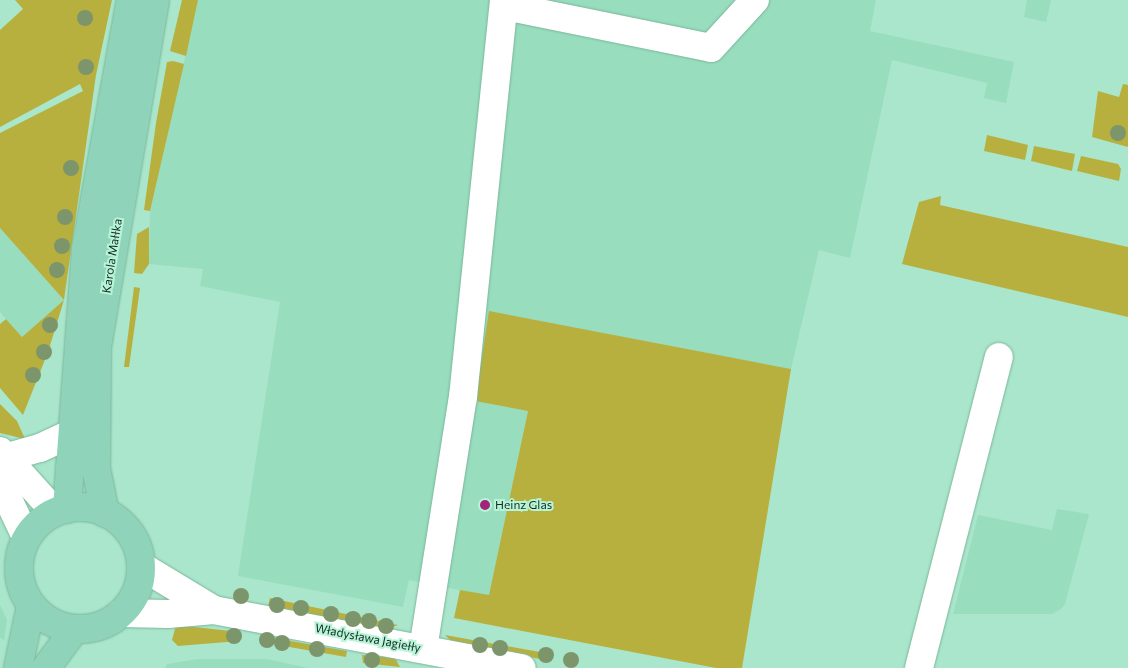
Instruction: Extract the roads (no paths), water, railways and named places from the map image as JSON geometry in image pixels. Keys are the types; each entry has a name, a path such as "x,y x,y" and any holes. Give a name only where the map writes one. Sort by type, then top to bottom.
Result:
{"main road":[{"name":"Karola Małłka","path":"61,510 72,433 86,249 131,0"},
{"name":"Karola Małłka","path":"105,513 96,468 98,347 154,0"},
{"path":"86,508 105,513 130,534 141,566 139,584 121,614 99,626 74,630 54,624 31,606 19,577 20,557 26,537 38,523 61,510 86,508"},
{"path":"18,668 31,606"},
{"path":"46,668 74,630"}],"street":[{"path":"422,649 463,397 504,3 711,48 755,0"},
{"path":"919,668 999,357"},
{"path":"3,463 72,433"},
{"path":"3,463 61,510"},
{"path":"3,463 26,537"},
{"name":"Władysława Jagiełły","path":"141,566 214,610"},
{"name":"Władysława Jagiełły","path":"121,614 168,614 214,610 522,668"}],"place":[{"name":"Heinz Glas","path":"485,505"}]}
